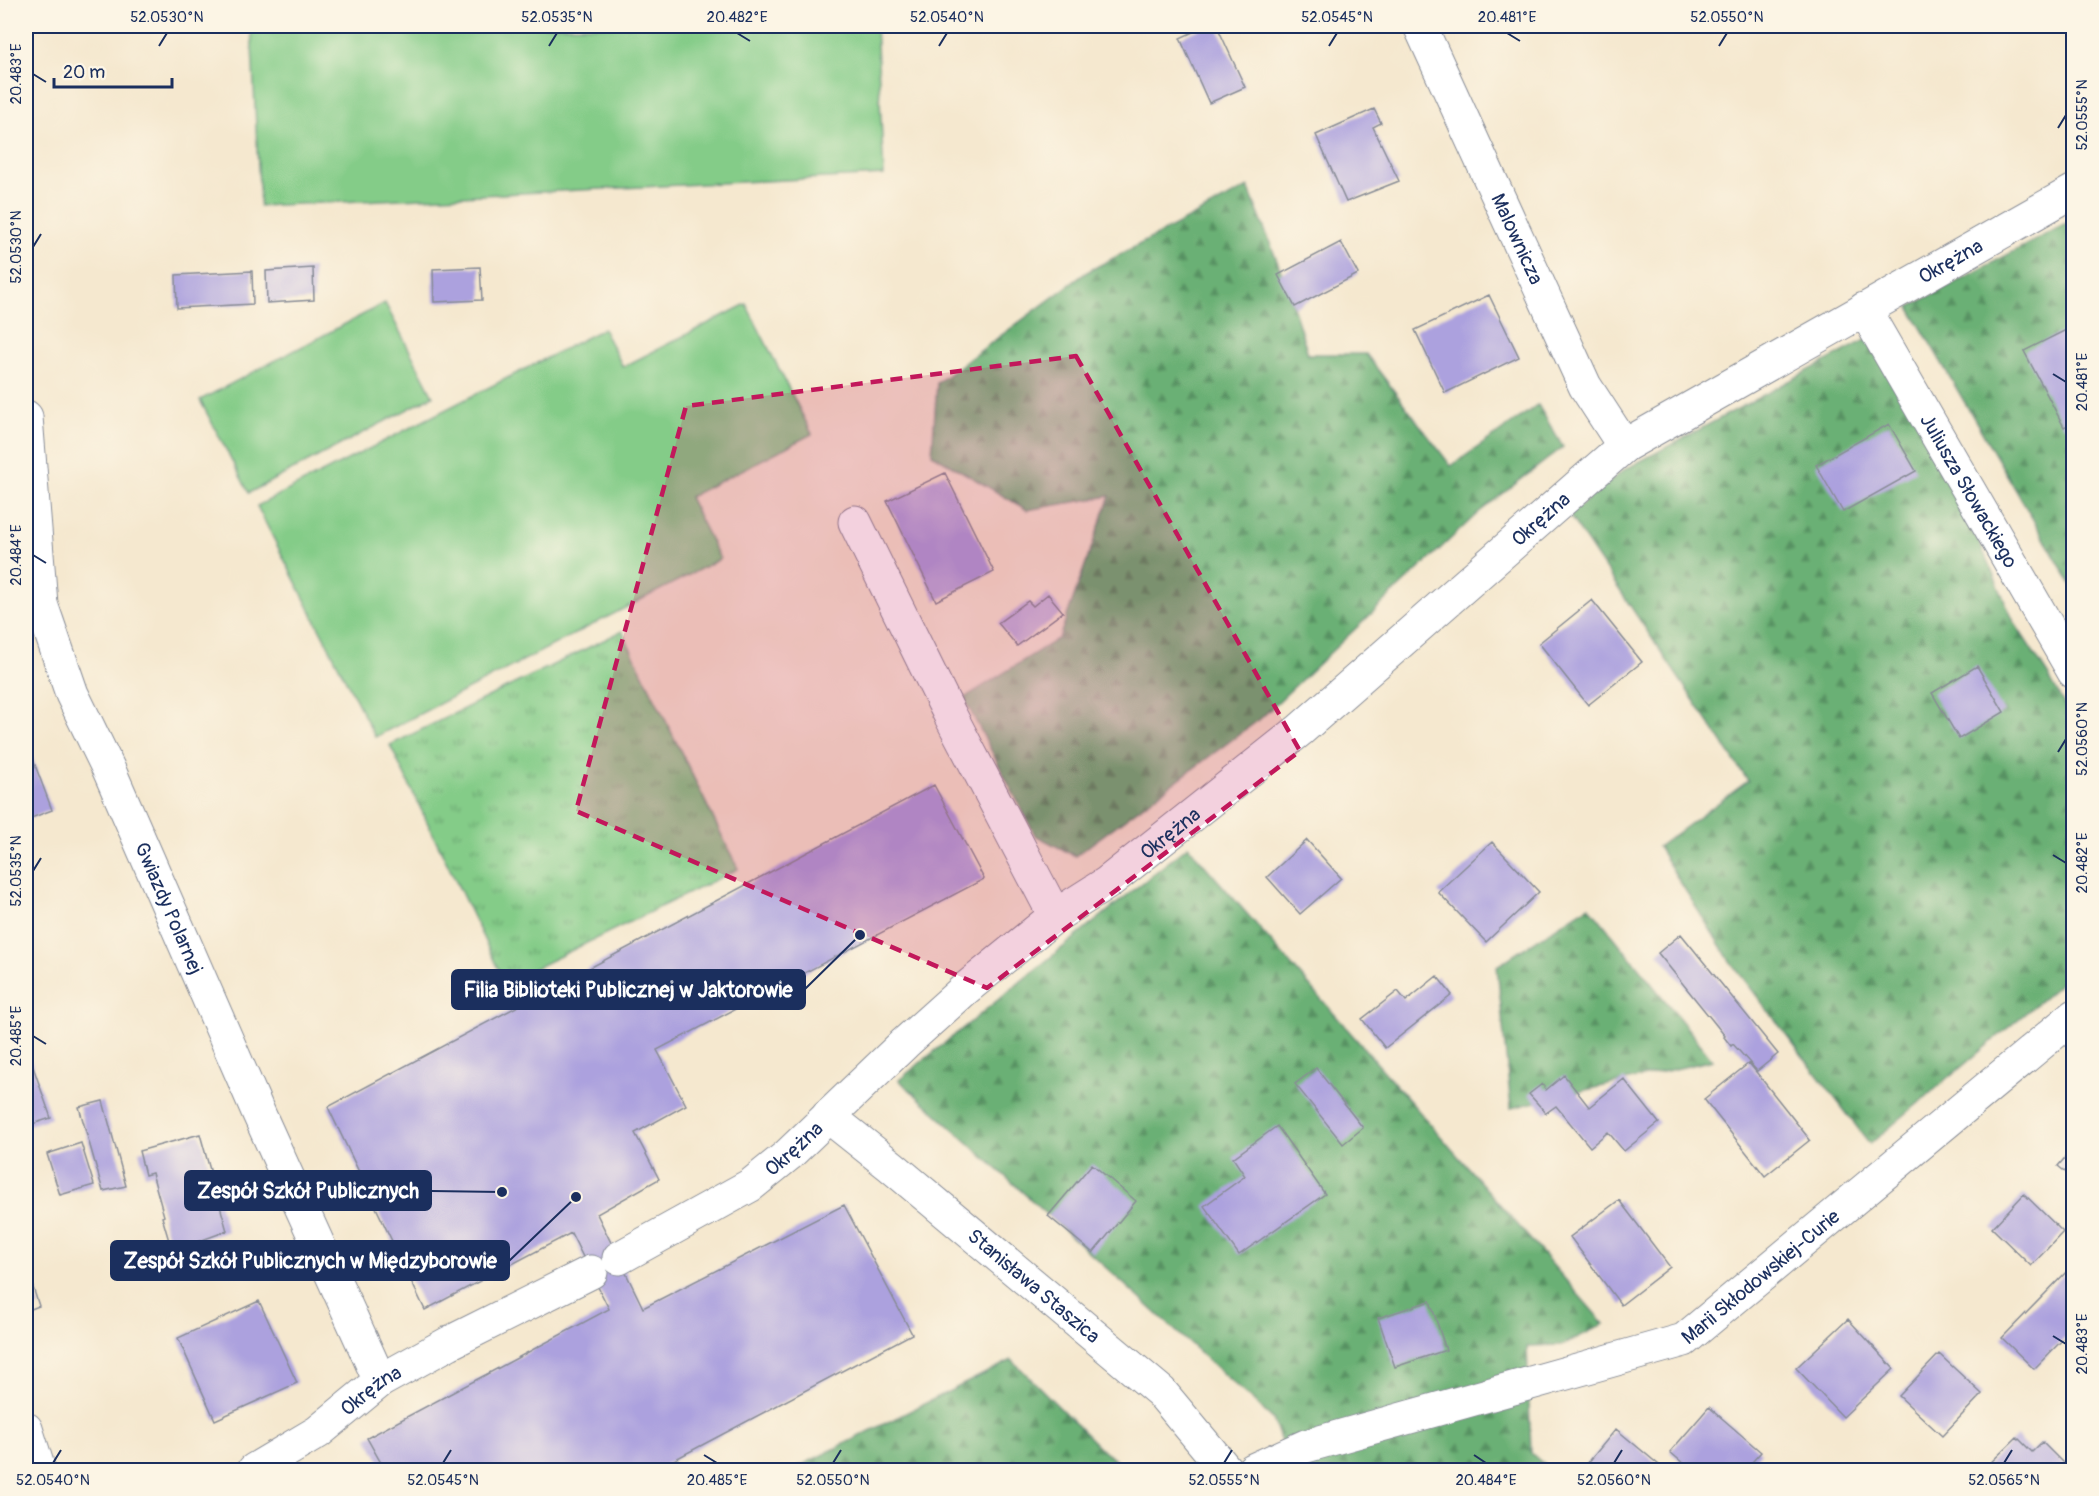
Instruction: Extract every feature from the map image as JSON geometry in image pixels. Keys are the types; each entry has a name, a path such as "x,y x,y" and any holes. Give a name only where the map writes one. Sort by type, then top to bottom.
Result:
{"street":[{"name":"Malownicza","path":"1420,26 1585,386 1624,446"},
{"name":"Okrężna","path":"619,1258 751,1185 788,1155 964,990 1055,916 1107,883 1300,730 1624,446 2073,191"},
{"name":"Juliusza Słowackiego","path":"1864,309 2073,672"},
{"name":"Gwiazdy Polarnej","path":"26,417 41,604 72,694 109,770 259,1114 380,1381"},
{"path":"855,522 950,715 1055,916"},
{"name":"Marii Skłodowskiej-Curie","path":"1253,1470 1306,1446 1684,1340 2073,1016"},
{"name":"Stanisława Staszica","path":"828,1116 1161,1392 1226,1470"},
{"name":"Okrężna","path":"254,1470 318,1432 380,1381 449,1342 591,1272"},
{"path":"26,1429 39,1470"}],"highlighted area":[{"path":"1076,356 1300,751 987,988 576,811 686,406"}],"green space":[{"path":"251,26 876,26 884,175 260,206"},
{"path":"1248,187 1285,281 1308,354 1366,354 1451,466 1538,405 1563,447 1478,513 1260,719 1075,856 1035,835 964,698 1059,638 1110,496 1027,510 932,454 937,383 1087,272"},
{"path":"2073,220 2073,588 1909,307"},
{"path":"385,303 433,396 249,493 200,400"},
{"path":"746,304 812,434 689,497 720,559 375,737 257,506 603,329 623,367"},
{"path":"1869,338 1952,480 2014,622 2048,675 2073,721 2073,973 1870,1144 1730,961 1658,847 1748,781 1569,515 1624,470"},
{"path":"622,631 738,869 505,983 390,745"},
{"path":"1188,846 1604,1324 1563,1345 1527,1346 1531,1453 1550,1470 1291,1470 1273,1419 899,1080"},
{"path":"1589,906 1713,1060 1511,1108 1497,966"},
{"path":"1012,1360 1105,1453 1132,1470 792,1470"}],"building":[{"path":"1206,26 1217,26 1245,87 1209,103 1180,38"},
{"path":"1374,109 1381,123 1373,127 1399,181 1346,202 1316,135"},
{"path":"1341,242 1358,274 1295,307 1278,275"},
{"path":"480,267 482,300 434,302 433,269"},
{"path":"313,268 314,300 267,303 266,271"},
{"path":"252,271 253,304 177,308 176,275"},
{"path":"1489,295 1519,357 1445,393 1415,330"},
{"path":"2074,326 2074,422 2064,427 2024,351"},
{"path":"1889,424 1916,471 1843,512 1816,465"},
{"path":"945,473 994,572 936,601 887,501"},
{"path":"1048,594 1063,612 1017,646 998,623 1028,601 1033,606"},
{"path":"1592,600 1642,662 1588,705 1539,643"},
{"path":"1977,666 2004,712 1959,739 1932,693"},
{"path":"29,749 52,810 26,820 26,750"},
{"path":"934,785 984,879 657,1050 686,1105 635,1133 659,1179 597,1214 643,1308 844,1205 912,1334 655,1470 385,1470 367,1438 609,1309 571,1233 425,1310 328,1107"},
{"path":"1307,840 1341,878 1300,914 1267,877"},
{"path":"1492,842 1539,892 1486,942 1438,892"},
{"path":"1681,934 1778,1054 1757,1071 1733,1044 1731,1046 1658,953"},
{"path":"1437,976 1452,995 1385,1048 1362,1019 1398,991 1406,1001"},
{"path":"31,1061 51,1118 26,1126 26,1063"},
{"path":"1749,1063 1810,1140 1765,1176 1704,1099"},
{"path":"1316,1068 1363,1128 1343,1144 1295,1084"},
{"path":"1564,1075 1589,1107 1624,1079 1659,1123 1624,1151 1608,1132 1590,1147 1556,1106 1546,1113 1529,1094 1542,1084 1546,1090"},
{"path":"103,1101 126,1186 103,1191 79,1107"},
{"path":"1277,1126 1325,1194 1239,1255 1204,1206 1245,1176 1233,1158"},
{"path":"200,1134 227,1231 172,1251 152,1173 145,1175 139,1151"},
{"path":"81,1143 94,1185 60,1195 47,1154"},
{"path":"2074,1147 2074,1179 2058,1166"},
{"path":"1092,1164 1136,1201 1093,1253 1048,1216"},
{"path":"2024,1194 2063,1232 2031,1266 1992,1228"},
{"path":"1619,1200 1670,1267 1621,1305 1570,1237"},
{"path":"2074,1264 2074,1328 2034,1369 2002,1338"},
{"path":"26,1266 39,1306 26,1311"},
{"path":"259,1301 297,1383 215,1420 178,1338"},
{"path":"1430,1301 1446,1350 1395,1367 1378,1318"},
{"path":"1848,1319 1894,1369 1843,1417 1796,1368"},
{"path":"1939,1354 1982,1394 1942,1436 1899,1396"},
{"path":"1709,1407 1761,1452 1745,1470 1691,1470 1670,1452"},
{"path":"1616,1429 1665,1470 1582,1470"},
{"path":"2017,1437 2032,1452 2042,1442 2070,1470 1983,1470"}],"place":[{"name":"Filia Biblioteki Publicznej w Jaktorowie","path":"860,935"},
{"name":"Zespół Szkół Publicznych","path":"502,1192"},
{"name":"Zespół Szkół Publicznych w Międzyborowie","path":"576,1197"}]}
